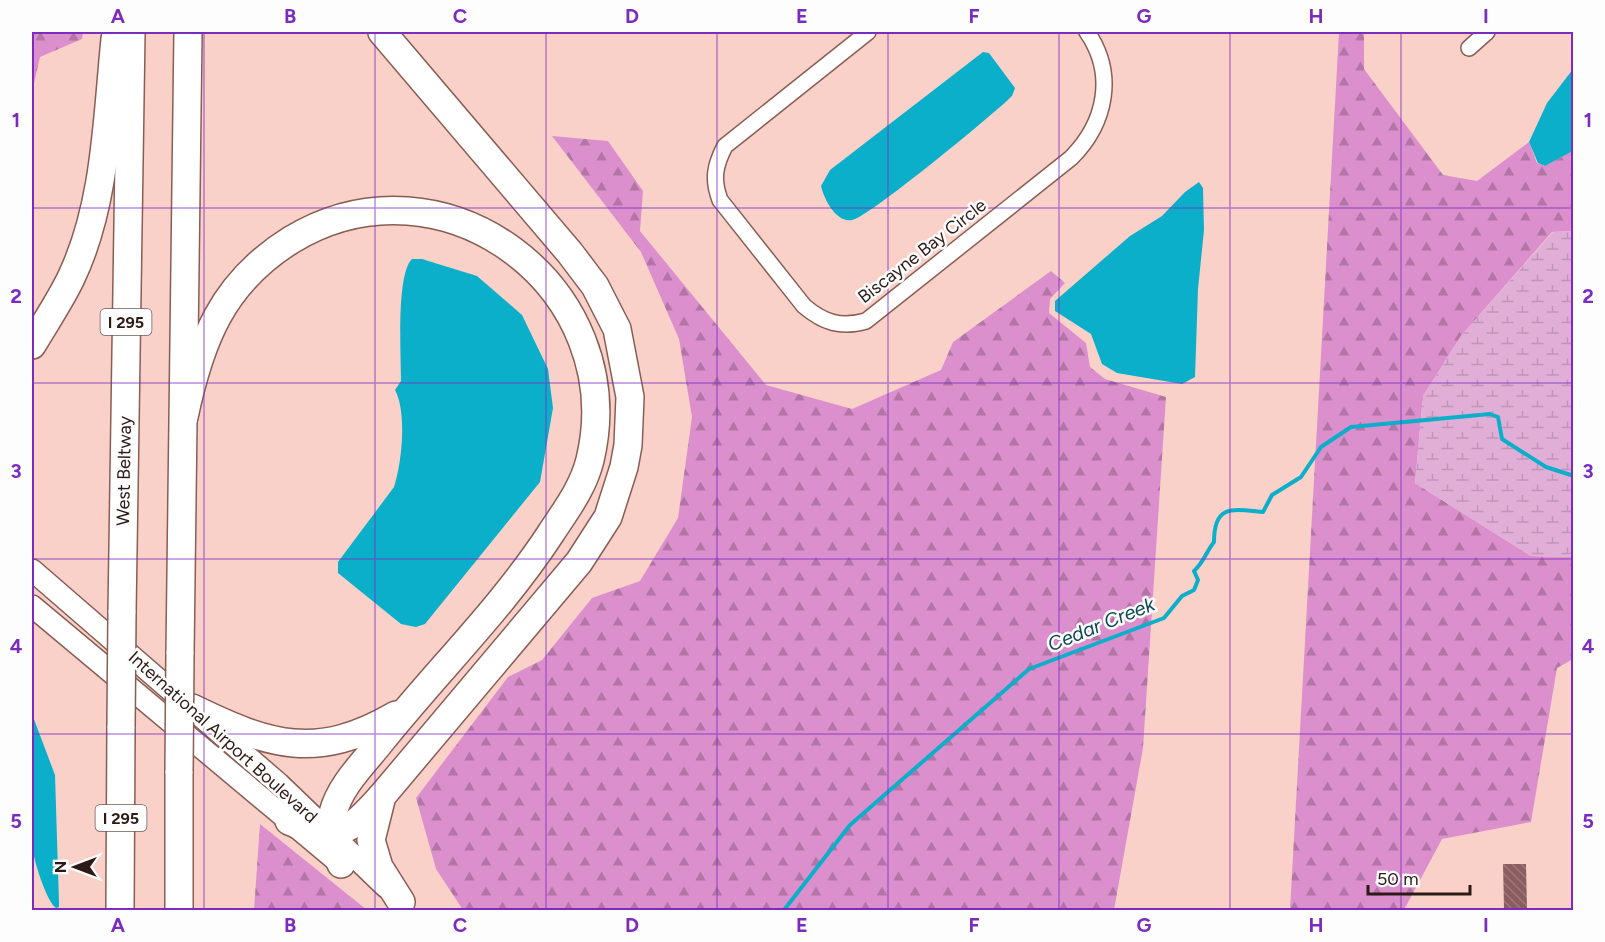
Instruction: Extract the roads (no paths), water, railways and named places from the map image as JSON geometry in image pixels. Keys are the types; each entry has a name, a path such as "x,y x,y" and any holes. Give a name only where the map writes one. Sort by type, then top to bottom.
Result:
{"highway":[{"path":"32,345 71,278 93,216 102,167 115,32"},
{"name":"West Beltway","path":"120,910 131,32"},
{"path":"178,910 188,32"},
{"path":"289,821 312,831 330,833 346,830 382,796 554,594 595,539 608,517 624,467 628,445 630,397 617,329 595,286 570,253 382,32"},
{"path":"184,417 204,342 243,277 261,260 310,229 368,211 389,210 438,215 473,227 508,245 549,282 560,297 583,344 597,406 589,463 581,486 527,570 408,708 343,789 333,812 330,833 341,864"},
{"path":"192,708 260,738 292,744 328,743 366,732 408,708"},
{"path":"382,796 371,840 379,867 402,908"}],"main road":[{"name":"International Airport Boulevard","path":"32,570 192,708 330,833 402,908"},
{"name":"International Airport Boulevard","path":"32,606 341,864 402,908"}],"street":[{"name":"Biscayne Bay Circle","path":"868,32 725,146 715,173 715,187 720,200 804,306 816,317 832,324 850,325 866,321 1071,158 1087,142 1097,122 1105,79 1101,58 1087,32"},
{"path":"1469,48 1487,32"}],"water":[{"path":"983,52 989,53 1015,88 1012,96 932,164 863,215 846,220 836,214 828,203 821,186 830,170"},
{"path":"1573,69 1573,151 1545,166 1538,163 1529,142 1547,103"},
{"path":"1199,182 1203,188 1204,230 1198,289 1195,377 1182,384 1117,373 1102,364 1091,334 1055,311 1055,301 1130,236 1162,216 1185,192"},
{"path":"412,259 422,259 477,276 522,315 548,369 553,408 540,482 425,624 416,627 401,624 338,573 338,562 394,487 397,477 402,438 401,411 395,390 401,381 401,298 407,268"},
{"path":"32,714 55,775 59,902 59,907 56,908 44,889 33,850 30,795"}],"waterway":[{"name":"Cedar Creek","path":"784,910 850,825 1029,669 1164,618 1182,596 1194,590 1198,580 1194,571 1214,542 1217,521 1221,515 1234,510 1263,512 1272,495 1301,477 1321,447 1351,427 1490,414 1498,417 1502,439 1546,467 1574,476"},
{"name":"Cedar Creek","path":"696,910 708,910"}]}
